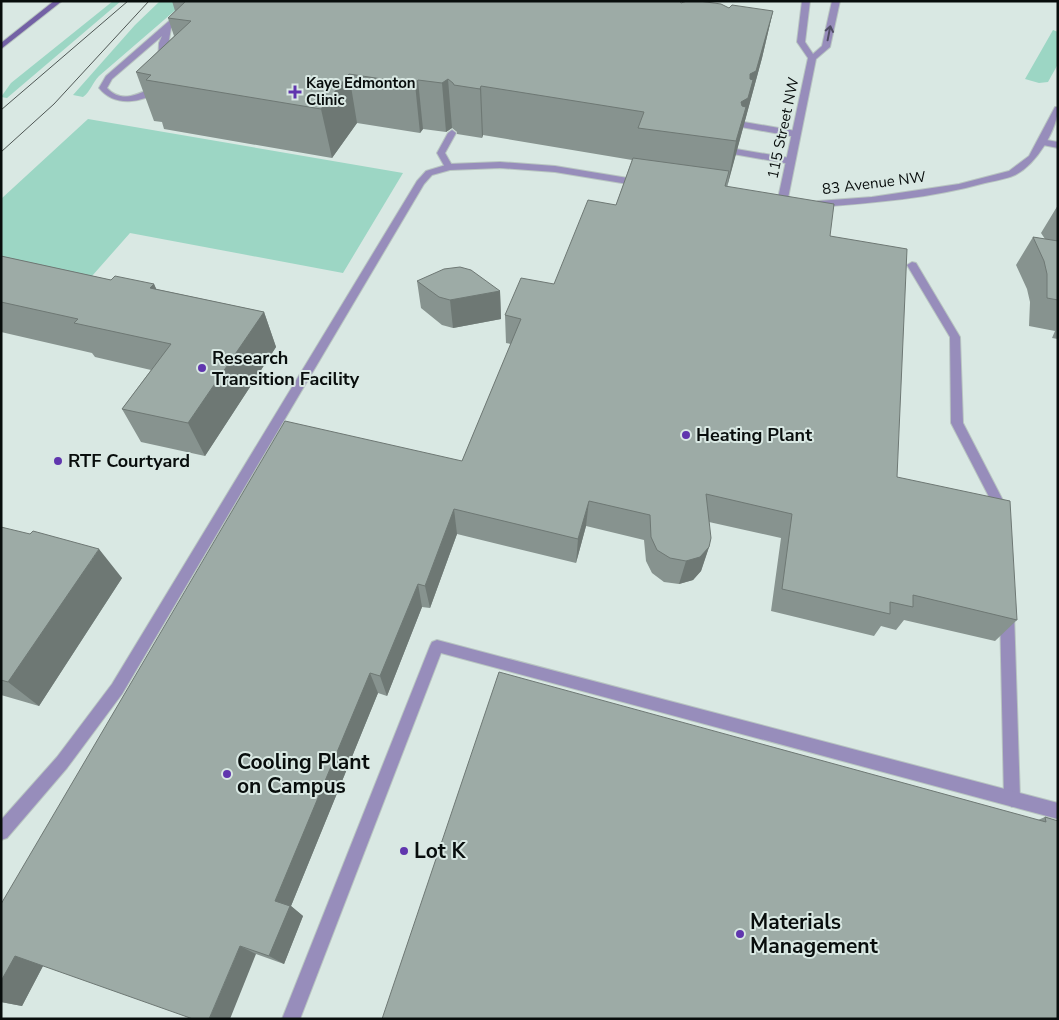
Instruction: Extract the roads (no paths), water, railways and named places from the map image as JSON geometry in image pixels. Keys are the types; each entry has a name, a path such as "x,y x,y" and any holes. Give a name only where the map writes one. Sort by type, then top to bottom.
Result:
{"main road":[{"path":"1,47 59,1"}],"street":[{"path":"162,79 158,89 134,98 110,96 102,88 109,78 168,29 197,1"},
{"name":"115 Street NW","path":"806,1 801,42 812,58"},
{"name":"115 Street NW","path":"782,203 812,58 826,47 836,1"},
{"path":"162,70 162,52 168,29"},
{"name":"83 Avenue NW","path":"806,205 872,200 960,187 1012,173 1033,157 1058,109"},
{"path":"744,125 796,134"},
{"path":"449,167 441,153 452,133"},
{"path":"1041,142 1058,145"},
{"path":"736,152 790,160"},
{"path":"1,832 69,756 117,689 420,183 429,173 449,167 500,165 532,167 655,185"},
{"path":"912,265 955,337 956,423 1005,515 1005,525"},
{"path":"1007,603 1012,799"},
{"path":"291,1019 437,646 1058,811"}],"tram line":[{"path":"1,110 128,1"},
{"path":"1,152 54,104 149,1"}],"place":[{"name":"Kaye Edmonton Clinic","path":"295,92"},
{"name":"Research Transition Facility","path":"202,368"},
{"name":"Heating Plant","path":"686,435"},
{"name":"RTF Courtyard","path":"58,461"},
{"name":"Cooling Plant on Campus","path":"227,774"},
{"name":"Lot K","path":"404,851"},
{"name":"Materials Management","path":"740,934"}]}
